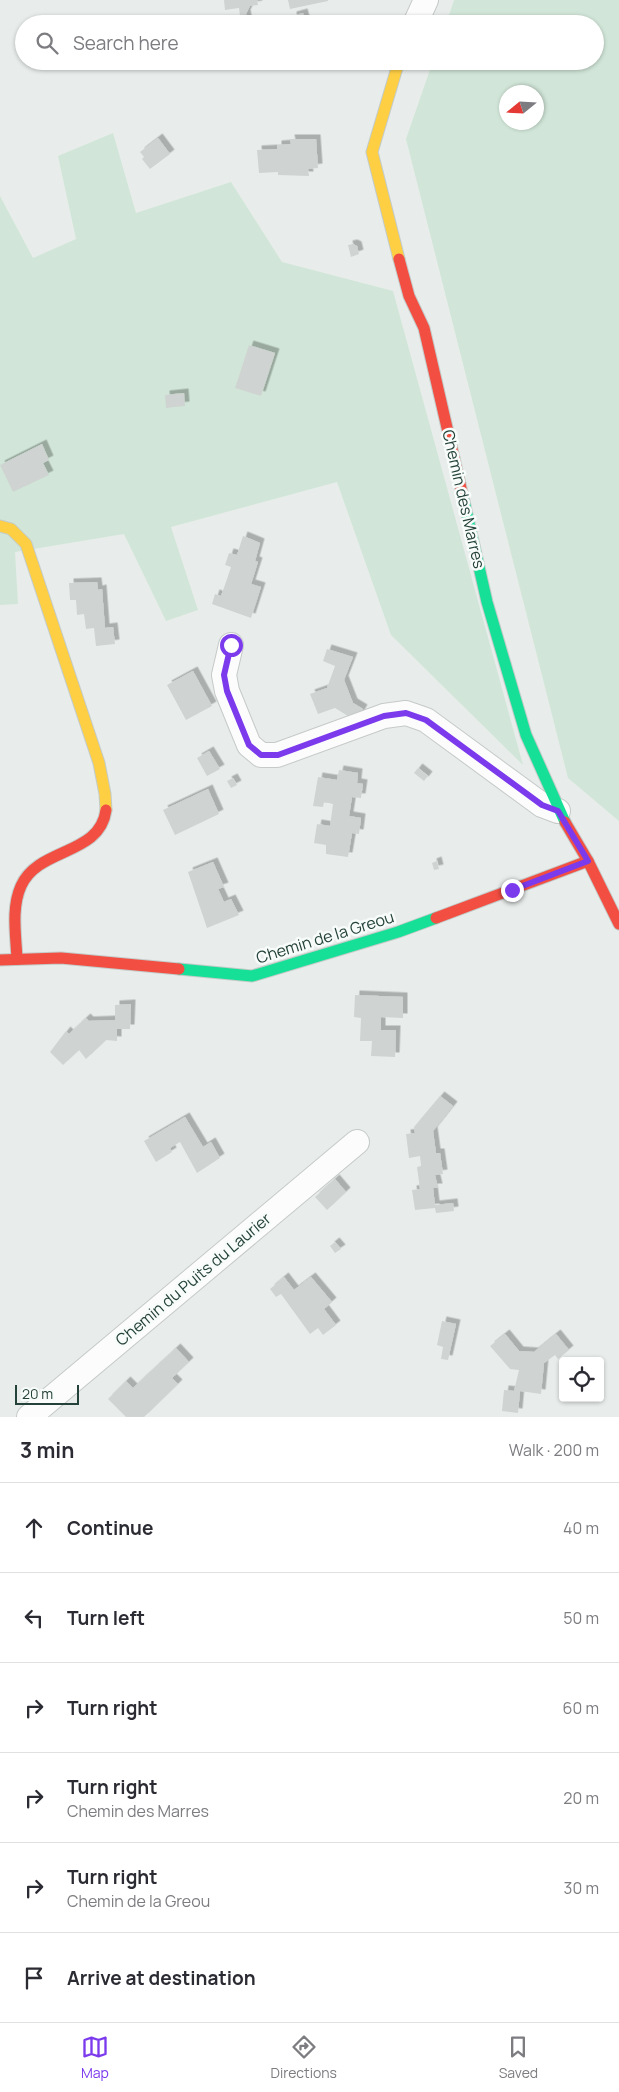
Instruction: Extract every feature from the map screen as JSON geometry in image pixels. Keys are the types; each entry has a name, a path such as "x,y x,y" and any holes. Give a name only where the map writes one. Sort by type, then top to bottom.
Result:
{"street":[{"path":"420,15 426,0"},
{"name":"Chemin des Marres","path":"396,70 372,152 409,296 424,328 487,602 526,735 558,811 588,861 619,924"},
{"path":"0,526 11,529 26,544 100,763 107,796 106,816 98,834 83,845 48,858 26,877 17,898 17,959"},
{"path":"231,645 224,675 227,691 249,745 261,755 278,755 384,716 406,713 426,720 542,805 558,811"},
{"name":"Chemin de la Greou","path":"0,960 62,958 252,976 398,932 588,861"},
{"name":"Chemin du Puits du Laurier","path":"29,1417 357,1142"}],"green space":[{"path":"454,0 619,0 619,821 568,778 406,139 430,70 604,70 604,15 449,15"},
{"path":"113,133 136,213 231,182 282,262 393,291 523,765 391,635 337,482 171,527 198,610 166,621 124,534 15,552 18,604 0,605 0,196 33,258 76,239 58,156"}],"building":[{"path":"224,0 257,0 258,5 250,6 246,15 240,15 239,8 225,10"},
{"path":"288,0 328,0 328,1 290,9"},
{"path":"158,138 170,154 150,169 142,159 144,157 140,152"},
{"path":"290,139 316,139 318,168 308,169 309,176 278,175 278,172 259,173 257,150 277,149 277,145 291,144"},
{"path":"353,244 357,246 359,254 351,257 348,245"},
{"path":"249,345 275,353 261,396 235,388"},
{"path":"184,393 185,406 166,408 165,395"},
{"path":"42,444 49,460 43,463 49,475 13,492 0,465"},
{"path":"243,536 260,543 255,561 258,562 251,584 261,587 251,618 212,604 215,594 221,596 231,567 225,565 229,553 237,555"},
{"path":"97,582 98,590 102,589 105,628 113,627 115,644 96,646 94,628 86,629 84,614 77,615 76,600 70,600 69,583"},
{"path":"327,649 353,657 344,680 353,703 363,709 356,721 335,708 318,714 310,694 327,688 335,666 323,661"},
{"path":"193,671 212,706 186,720 167,685"},
{"path":"209,751 220,769 207,776 197,758"},
{"path":"418,768 428,776 424,781 414,773"},
{"path":"339,770 358,773 357,783 363,784 361,798 352,797 349,816 361,818 359,834 352,833 348,857 326,854 326,845 314,843 317,824 330,826 333,804 324,802 323,807 313,806 318,777 337,780"},
{"path":"233,778 237,785 231,788 227,781"},
{"path":"208,789 219,814 175,835 163,810"},
{"path":"437,861 439,869 434,870 432,863"},
{"path":"213,862 224,887 218,889 224,902 231,899 239,915 207,928 188,872"},
{"path":"355,995 403,997 403,1018 381,1017 381,1030 396,1030 395,1057 371,1056 372,1041 360,1041 361,1018 354,1017"},
{"path":"131,1004 130,1029 117,1029 117,1041 106,1040 86,1059 79,1050 63,1065 50,1052 66,1031 69,1034 86,1018 89,1021 115,1020 115,1005"},
{"path":"440,1096 453,1106 433,1131 436,1153 440,1153 443,1174 435,1175 438,1188 433,1188 435,1205 453,1203 454,1211 436,1213 435,1208 415,1210 412,1190 420,1189 417,1167 421,1166 420,1156 409,1158 406,1134 415,1133 414,1127"},
{"path":"185,1117 203,1147 211,1142 220,1158 197,1173 180,1142 170,1148 172,1152 156,1162 144,1141"},
{"path":"335,1179 346,1192 327,1210 315,1197"},
{"path":"335,1242 341,1249 335,1253 330,1246"},
{"path":"284,1277 294,1290 311,1277 332,1302 324,1309 336,1325 323,1335 318,1328 310,1334 281,1294 276,1297 270,1289"},
{"path":"442,1321 456,1324 448,1360 441,1359 443,1347 437,1345"},
{"path":"505,1334 519,1351 534,1352 556,1334 569,1350 558,1359 555,1355 544,1363 541,1394 520,1391 518,1413 502,1411 504,1390 514,1391 519,1370 510,1369 490,1346"},
{"path":"176,1348 189,1362 172,1378 178,1384 144,1417 126,1417 108,1399 126,1381 133,1388"}],"traffic: fast":[{"path":"463,497 487,602 526,735 565,822"},
{"path":"179,969 252,976 398,932 436,918"}],"traffic: slow":[{"path":"396,70 372,152 399,259"},
{"path":"0,526 11,529 26,544 99,763 106,810"}],"traffic: jam":[{"path":"399,259 409,296 424,328 463,497"},
{"path":"17,959 15,913 21,886 29,873 41,864 93,836 101,825 106,810"},
{"path":"565,822 588,861 619,924"},
{"path":"436,918 588,861"},
{"path":"0,960 61,958 179,969"}],"route":[{"path":"231,645 224,675 227,691 249,745 261,755 278,755 384,716 406,713 426,720 542,805 558,811 588,861 512,890"}]}
